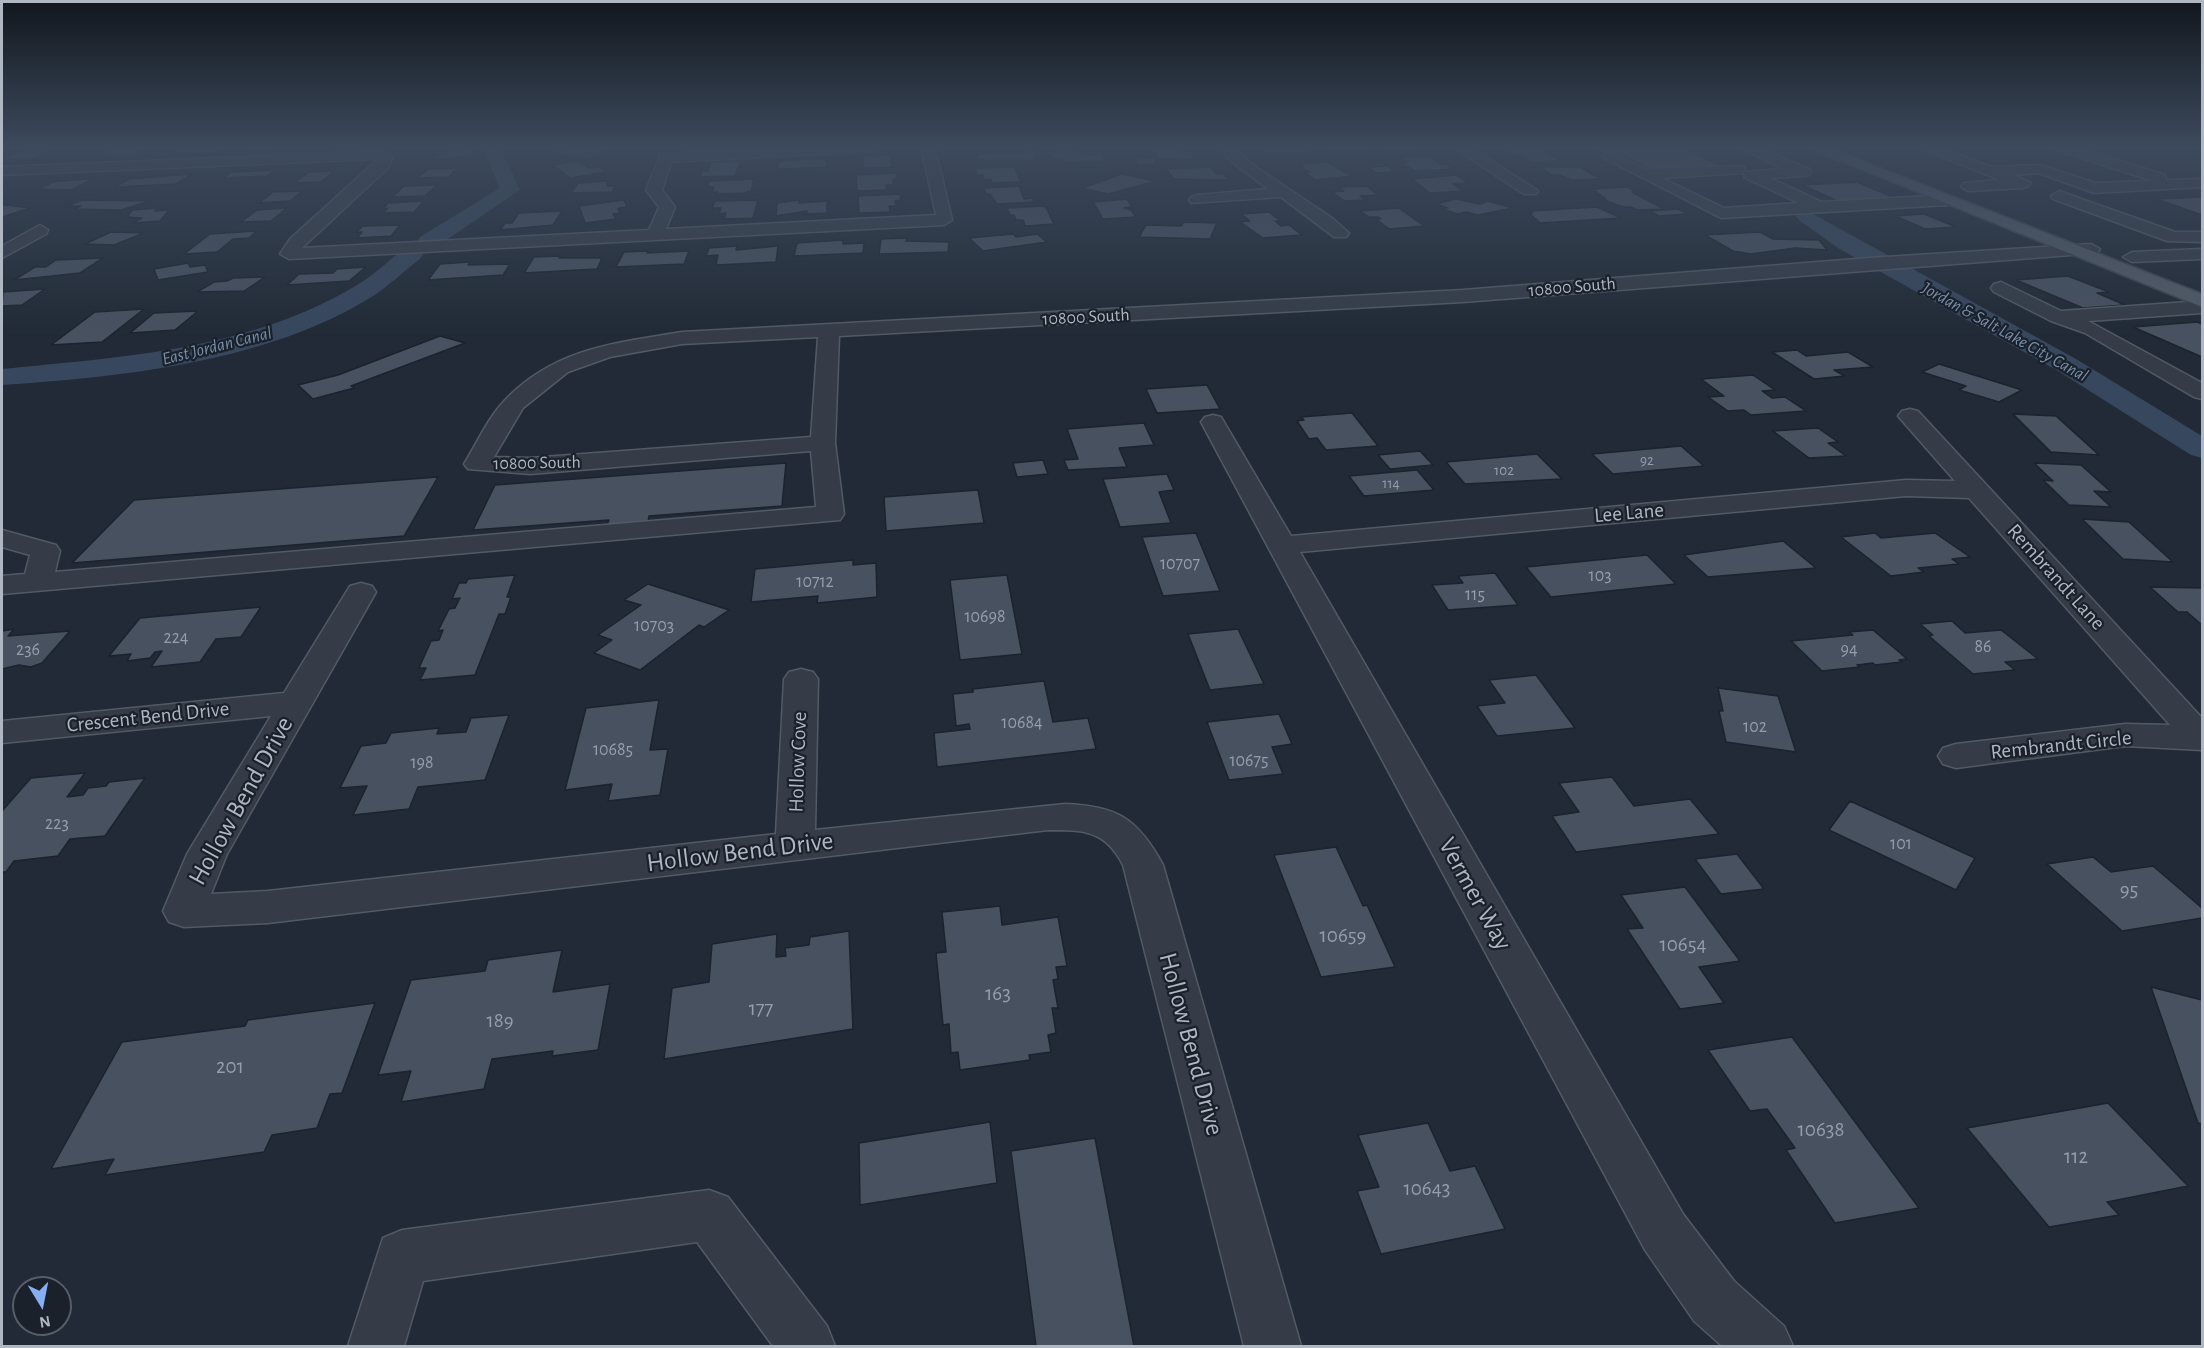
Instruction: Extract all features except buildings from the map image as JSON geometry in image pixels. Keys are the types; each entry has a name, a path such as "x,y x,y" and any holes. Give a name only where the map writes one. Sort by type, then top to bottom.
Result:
{"main road":[{"path":"1975,210 2082,249 2119,260 2139,260"},
{"path":"1987,210 2202,301"},
{"path":"2008,210 2202,284"}],"street":[{"path":"333,210 296,243 289,254 944,220 944,210"},
{"path":"655,236 666,210"},
{"path":"1312,210 1340,234"},
{"path":"1715,210 1721,213 1773,210"},
{"path":"2098,210 2173,237 2202,237"},
{"path":"2,253 40,230"},
{"name":"10800 South","path":"823,443 530,466 477,464 514,404 560,368 606,351 682,338 1463,296 1869,263 2082,249"},
{"path":"2139,260 2202,254"},
{"path":"2139,260 2202,259"},
{"path":"2001,288 2058,317 2092,329 2202,392"},
{"path":"2058,317 2202,307"},
{"path":"2,585 830,514 823,443 829,331"},
{"name":"Rembrandt Lane","path":"1910,416 2202,738"},
{"name":"Vermer Way","path":"1214,422 1664,1232 1714,1301 1764,1347"},
{"name":"Lee Lane","path":"1282,545 1906,488 1977,490"},
{"path":"2,538 46,551 38,582"},
{"name":"Hollow Bend Drive","path":"361,592 207,854 184,911 268,907 1048,817 1078,816 1106,823 1131,841 1143,865 1273,1347"},
{"name":"Hollow Cove","path":"795,846 801,679"},
{"name":"Crescent Bend Drive","path":"2,732 295,703"},
{"name":"Rembrandt Circle","path":"1956,756 2125,735 2202,738"},
{"path":"376,1347 402,1257 709,1215 807,1347"}],"waterway":[{"name":"East Jordan Canal","path":"428,242 479,210"},
{"name":"Jordan & Salt Lake City Canal","path":"1806,216 1846,243 2067,365 2202,449"},
{"name":"East Jordan Canal","path":"2,377 142,362 234,344 279,331 322,313 364,291 412,254"}]}
